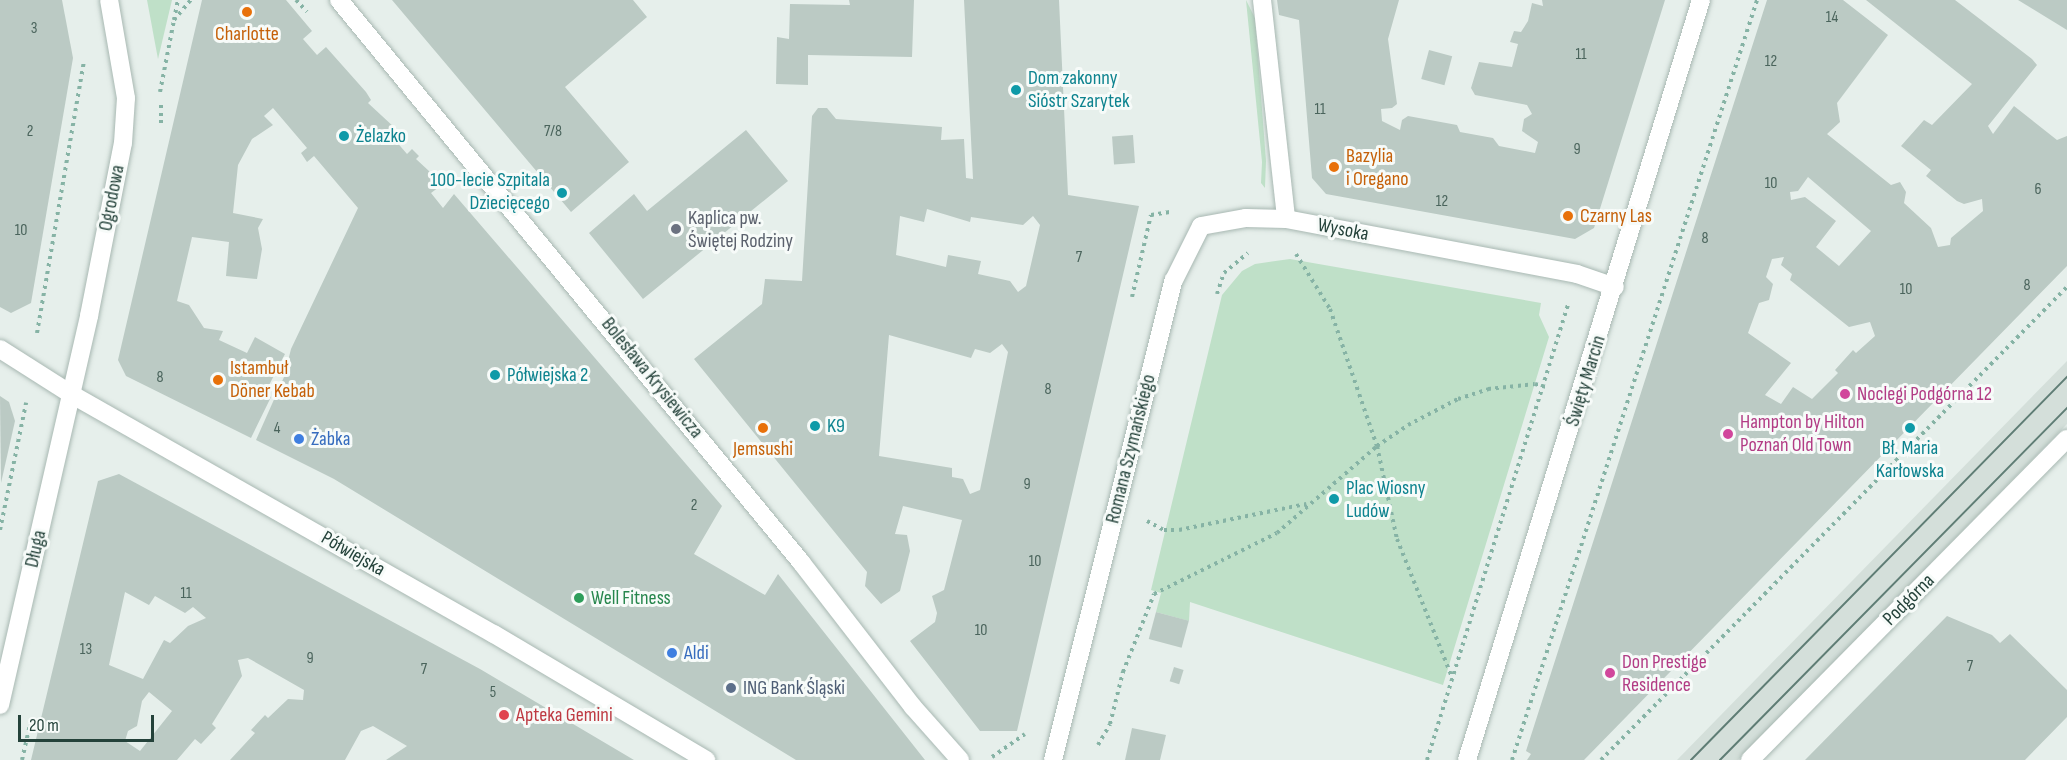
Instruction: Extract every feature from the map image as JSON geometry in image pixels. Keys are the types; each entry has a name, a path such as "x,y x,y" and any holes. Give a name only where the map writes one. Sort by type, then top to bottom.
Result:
{"street":[{"name":"Ogrodowa","path":"71,394 123,143 126,98 110,0"},
{"name":"Bolesława Krysiewicza","path":"339,0 591,303 913,707 960,760"},
{"path":"1262,0 1286,219"},
{"name":"Święty Marcin","path":"1467,760 1615,287 1701,0"},
{"name":"Romana Szymańskiego","path":"1053,760 1174,280 1201,225 1246,218 1286,219"},
{"name":"Wysoka","path":"1286,219 1577,274 1615,287"},
{"name":"Półwiejska","path":"0,349 71,394 706,760"},
{"name":"Długa","path":"0,705 71,394"},
{"name":"Podgórna","path":"1750,760 2067,439"}],"path":[{"path":"160,95 178,0"},
{"path":"174,20 191,0"},
{"path":"1512,760 1757,0"},
{"path":"0,530 31,369 84,57"},
{"path":"1286,219 1292,248 1330,309 1377,446 1397,539 1452,676"},
{"path":"1601,760 2067,287"},
{"path":"1427,760 1568,305"},
{"path":"1098,746 1110,724 1123,672 1154,594 1277,533 1377,446 1458,399 1488,389 1544,386 1582,394"},
{"path":"1118,505 1164,530 1179,530 1309,504"},
{"path":"988,760 1031,730"}],"shaded area":[{"path":"2067,361 2067,424 1738,760 1677,760"}],"green space":[{"path":"147,0 172,0 158,59"},
{"path":"1246,0 1255,18 1266,161 1265,188 1261,183 1262,162"},
{"name":"Plac Wiosny Ludów","path":"1290,259 1541,303 1539,315 1549,337 1443,685 1190,602 1189,621 1156,612 1161,593 1151,590 1222,295 1242,271 1255,264"}],"building":[{"path":"0,0 62,0 73,58 31,303 11,313 0,307"},
{"name":"Półwiejska 2","path":"202,0 286,0 312,31 303,39 317,55 326,47 366,92 371,100 368,103 395,128 389,133 407,154 412,149 419,156 416,159 443,184 431,193 443,208 454,194 722,506 694,554 765,595 778,574 925,760 796,760 334,479 256,440 284,377 291,349 358,208 314,156 307,162 301,153 307,148 273,108 264,116 273,125 252,139 238,165 233,213 263,219 258,228 262,249 257,279 226,276 229,242 192,237 177,301 189,305 204,328 223,331 219,340 247,353 255,337 285,354 265,393 271,397 251,438 126,376 118,360"},
{"path":"392,0 633,0 647,17 565,87 629,162 571,212"},
{"path":"849,0 914,0 912,57 808,55 808,85 776,84 777,37 789,39 790,4 850,5"},
{"path":"964,0 1059,0 1068,195 1139,206 1017,731 980,731 910,641 935,622 937,613 932,596 944,590 962,520 903,506 895,534 907,535 910,551 900,591 881,604 865,586 867,572 694,359 762,304 765,279 802,281 812,116 818,108 827,108 836,119 942,127 941,140 964,139 966,178 973,179","holes":["927,209 970,222 971,217 1023,225 1033,216 1040,225 1026,286 1018,292 1010,281 978,274 981,261 948,255 946,267 896,255 900,216 924,222","889,335 971,358 975,349 990,353 1002,344 1008,352 980,490 970,494 963,479 952,477 952,468 879,456"]},
{"path":"1277,0 1399,0 1388,39 1397,104 1392,108 1381,109 1382,121 1400,130 1402,120 1408,116 1457,125 1460,132 1493,138 1499,146 1535,153 1538,142 1522,131 1524,119 1532,114 1527,105 1475,95 1471,88 1479,62 1512,67 1518,44 1510,42 1514,31 1521,32 1528,21 1532,3 1543,6 1542,0 1665,0 1594,228 1575,239 1326,194 1312,178 1299,20 1279,15"},
{"path":"1767,0 1843,0 1888,35 1837,103 1840,122 1827,134 1891,185 1900,182 1906,192 1904,203 1931,228 1938,247 1950,245 1951,238 1983,211 1982,199 1964,204 1957,201 1926,176 1931,170 1901,146 1924,120 1932,125 1972,84 1866,0 1955,0 2037,65 1988,126 1993,134 2014,106 2057,140 2067,136 2067,266 1584,760 1527,760 1531,754 1526,751","holes":["1808,177 1871,231 1839,266 1816,247 1836,221 1805,197 1791,200 1790,192 1798,191","1784,257 1781,265 1792,274 1790,280 1849,327 1870,322 1875,336 1856,353 1853,350 1835,370 1838,373 1812,399 1793,387 1781,404 1765,395 1791,363 1748,333 1759,303 1769,300 1773,284 1766,277 1772,259"]},
{"path":"2018,0 2067,0 2067,30"},
{"path":"1429,50 1452,56 1444,85 1421,79"},
{"name":"Kaplica pw. Świętej Rodziny","path":"746,130 788,181 643,299 589,233 634,194 647,211"},
{"path":"1133,135 1135,163 1114,164 1112,136"},
{"path":"0,396 9,402 15,421 1,483"},
{"path":"119,474 480,669 634,760 386,760 407,746 373,726 361,731 345,760 230,760 255,733 251,730 265,715 268,718 288,699 303,700 304,690 248,658 238,660 242,676 212,724 216,728 201,744 195,739 177,760 31,760 98,481","holes":["125,592 149,605 155,596 185,613 193,607 206,618 188,626 170,643 164,640 143,679 109,665","149,692 172,711 140,751 125,741 128,731 137,726 142,701"]},
{"path":"1156,612 1189,621 1182,648 1149,639"},
{"path":"1947,616 1992,635 2000,643 2010,634 2067,690 2067,717 2025,760 1805,760"},
{"path":"1174,667 1184,670 1179,684 1170,681"},
{"path":"1132,728 1166,735 1160,760 1125,760"}],"tram line":[{"path":"1691,760 2067,377"},
{"path":"1720,760 2067,408"}],"place":[{"name":"Charlotte","path":"247,12"},
{"name":"Dom zakonny Sióstr Szarytek","path":"1016,90"},
{"name":"Żelazko","path":"344,136"},
{"name":"Bazylia i Oregano","path":"1334,167"},
{"name":"100-lecie Szpitala Dziecięcego","path":"562,193"},
{"name":"Czarny Las","path":"1568,216"},
{"name":"Kaplica pw. Świętej Rodziny","path":"676,229"},
{"name":"Półwiejska 2","path":"495,375"},
{"name":"Istambuł Döner Kebab","path":"218,380"},
{"name":"Noclegi Podgórna 12","path":"1845,394"},
{"name":"K9","path":"815,426"},
{"name":"Jemsushi","path":"763,428"},
{"name":"Bł. Maria Karłowska","path":"1910,428"},
{"name":"Hampton by Hilton Poznań Old Town","path":"1728,434"},
{"name":"Żabka","path":"299,439"},
{"name":"Plac Wiosny Ludów","path":"1334,499"},
{"name":"Well Fitness","path":"579,598"},
{"name":"Aldi","path":"672,653"},
{"name":"Don Prestige Residence","path":"1610,673"},
{"name":"ING Bank Śląski","path":"731,688"},
{"name":"Apteka Gemini","path":"504,715"}]}
